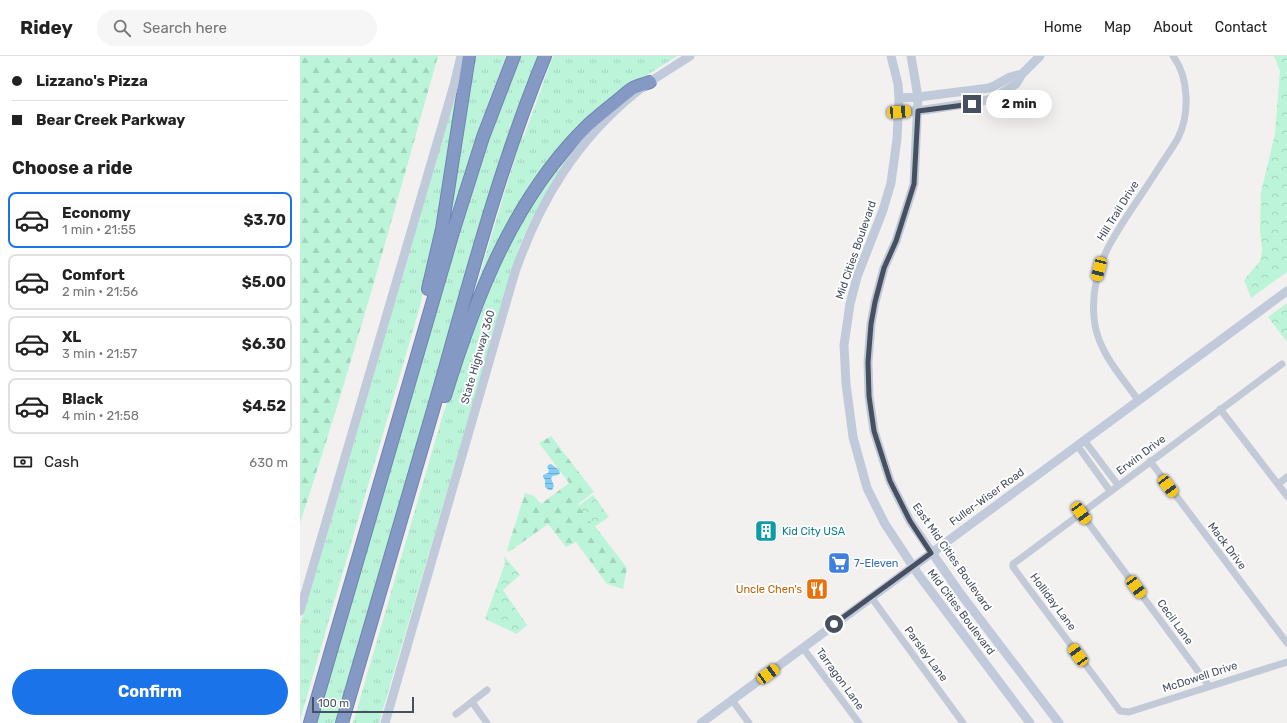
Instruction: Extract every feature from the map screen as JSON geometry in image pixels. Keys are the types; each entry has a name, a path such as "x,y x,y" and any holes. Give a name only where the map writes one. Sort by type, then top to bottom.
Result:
{"highway":[{"path":"379,484 380,464 429,286 442,228 469,56"},
{"path":"310,723 467,186 499,92 514,56"},
{"path":"342,723 490,212 522,117 545,56"},
{"path":"397,537 406,524 452,374 479,300 506,237 537,187 564,151 597,117 631,89 650,82"}],"main road":[{"path":"300,611 462,56"},
{"name":"State Highway 360","path":"385,723 515,272 531,230 554,186 582,146 616,110 650,82 690,56"},
{"name":"Mid Cities Boulevard","path":"891,56 898,84 899,98 897,139 891,183 883,210 857,277 850,304 844,345 847,390 853,437 867,488 885,524 912,567 1030,723"},
{"name":"East Mid Cities Boulevard","path":"911,56 918,97 914,184 896,241 884,268 871,324 868,362 869,396 874,431 888,475 910,521 931,553 1059,723"},
{"path":"899,112 972,104 992,99 1016,84 1022,74 1040,56"},
{"path":"899,98 989,88 1022,74"},
{"name":"Fuller-Wiser Road","path":"701,723 1287,291"}],"street":[{"name":"Hill Trail Drive","path":"1138,400 1104,353 1095,325 1095,290 1099,269 1113,238 1174,144 1184,122 1186,101 1184,81 1173,56"},
{"name":"Erwin Drive","path":"1013,564 1282,364"},
{"path":"1220,409 1287,496"},
{"path":"1081,443 1118,485"},
{"path":"1081,443 1110,491"},
{"name":"Mack Drive","path":"1150,461 1287,643"},
{"path":"1278,484 1287,477"},
{"name":"Cecil Lane","path":"1081,513 1209,686"},
{"name":"Holliday Lane","path":"1013,564 1013,567 1120,711"},
{"name":"Parsley Lane","path":"871,597 963,723"},
{"name":"Tarragon Lane","path":"803,648 859,723"},
{"name":"McDowell Drive","path":"1120,711 1128,712 1287,662"},
{"path":"456,714 487,690"},
{"path":"732,700 749,723"},
{"path":"472,702 487,723"}],"green space":[{"path":"300,56 438,56 354,349 300,523"},
{"path":"471,56 506,56 474,142 447,231"},
{"path":"520,56 540,56 431,397 335,723 315,723 470,194 490,134"},
{"path":"553,56 677,56 636,82 552,160 471,304 522,137 524,136"},
{"path":"1274,56 1287,56 1287,272 1251,298 1244,280 1260,261 1262,251 1260,228 1261,192 1275,134 1280,71"},
{"path":"458,87 460,88 436,238 420,306 300,720 300,626"},
{"path":"574,146 576,148 544,197 518,250 379,723 353,723 443,414 488,289 525,211"},
{"path":"1287,303 1287,342 1268,317"},
{"path":"551,436 594,492 578,504 627,568 623,589 607,584 576,542 566,547 548,524 509,552 507,550 525,493 534,496 541,504 569,483 539,443"},
{"path":"593,495 609,517 594,527 578,506"},
{"path":"504,556 520,575 503,590 527,625 517,634 485,619 505,563"}],"water":[{"path":"551,464 559,470 560,473 551,478 554,486 552,490 549,490 545,487 543,475 548,473 549,470 547,467"}],"place":[{"name":"Kid City USA","path":"766,531"},
{"name":"7-Eleven","path":"839,563"},
{"name":"Uncle Chen's","path":"817,589"}],"route":[{"path":"834,624 931,553 899,501 890,481 874,431 869,396 868,362 871,324 884,268 896,241 914,184 918,111 972,104"}]}
